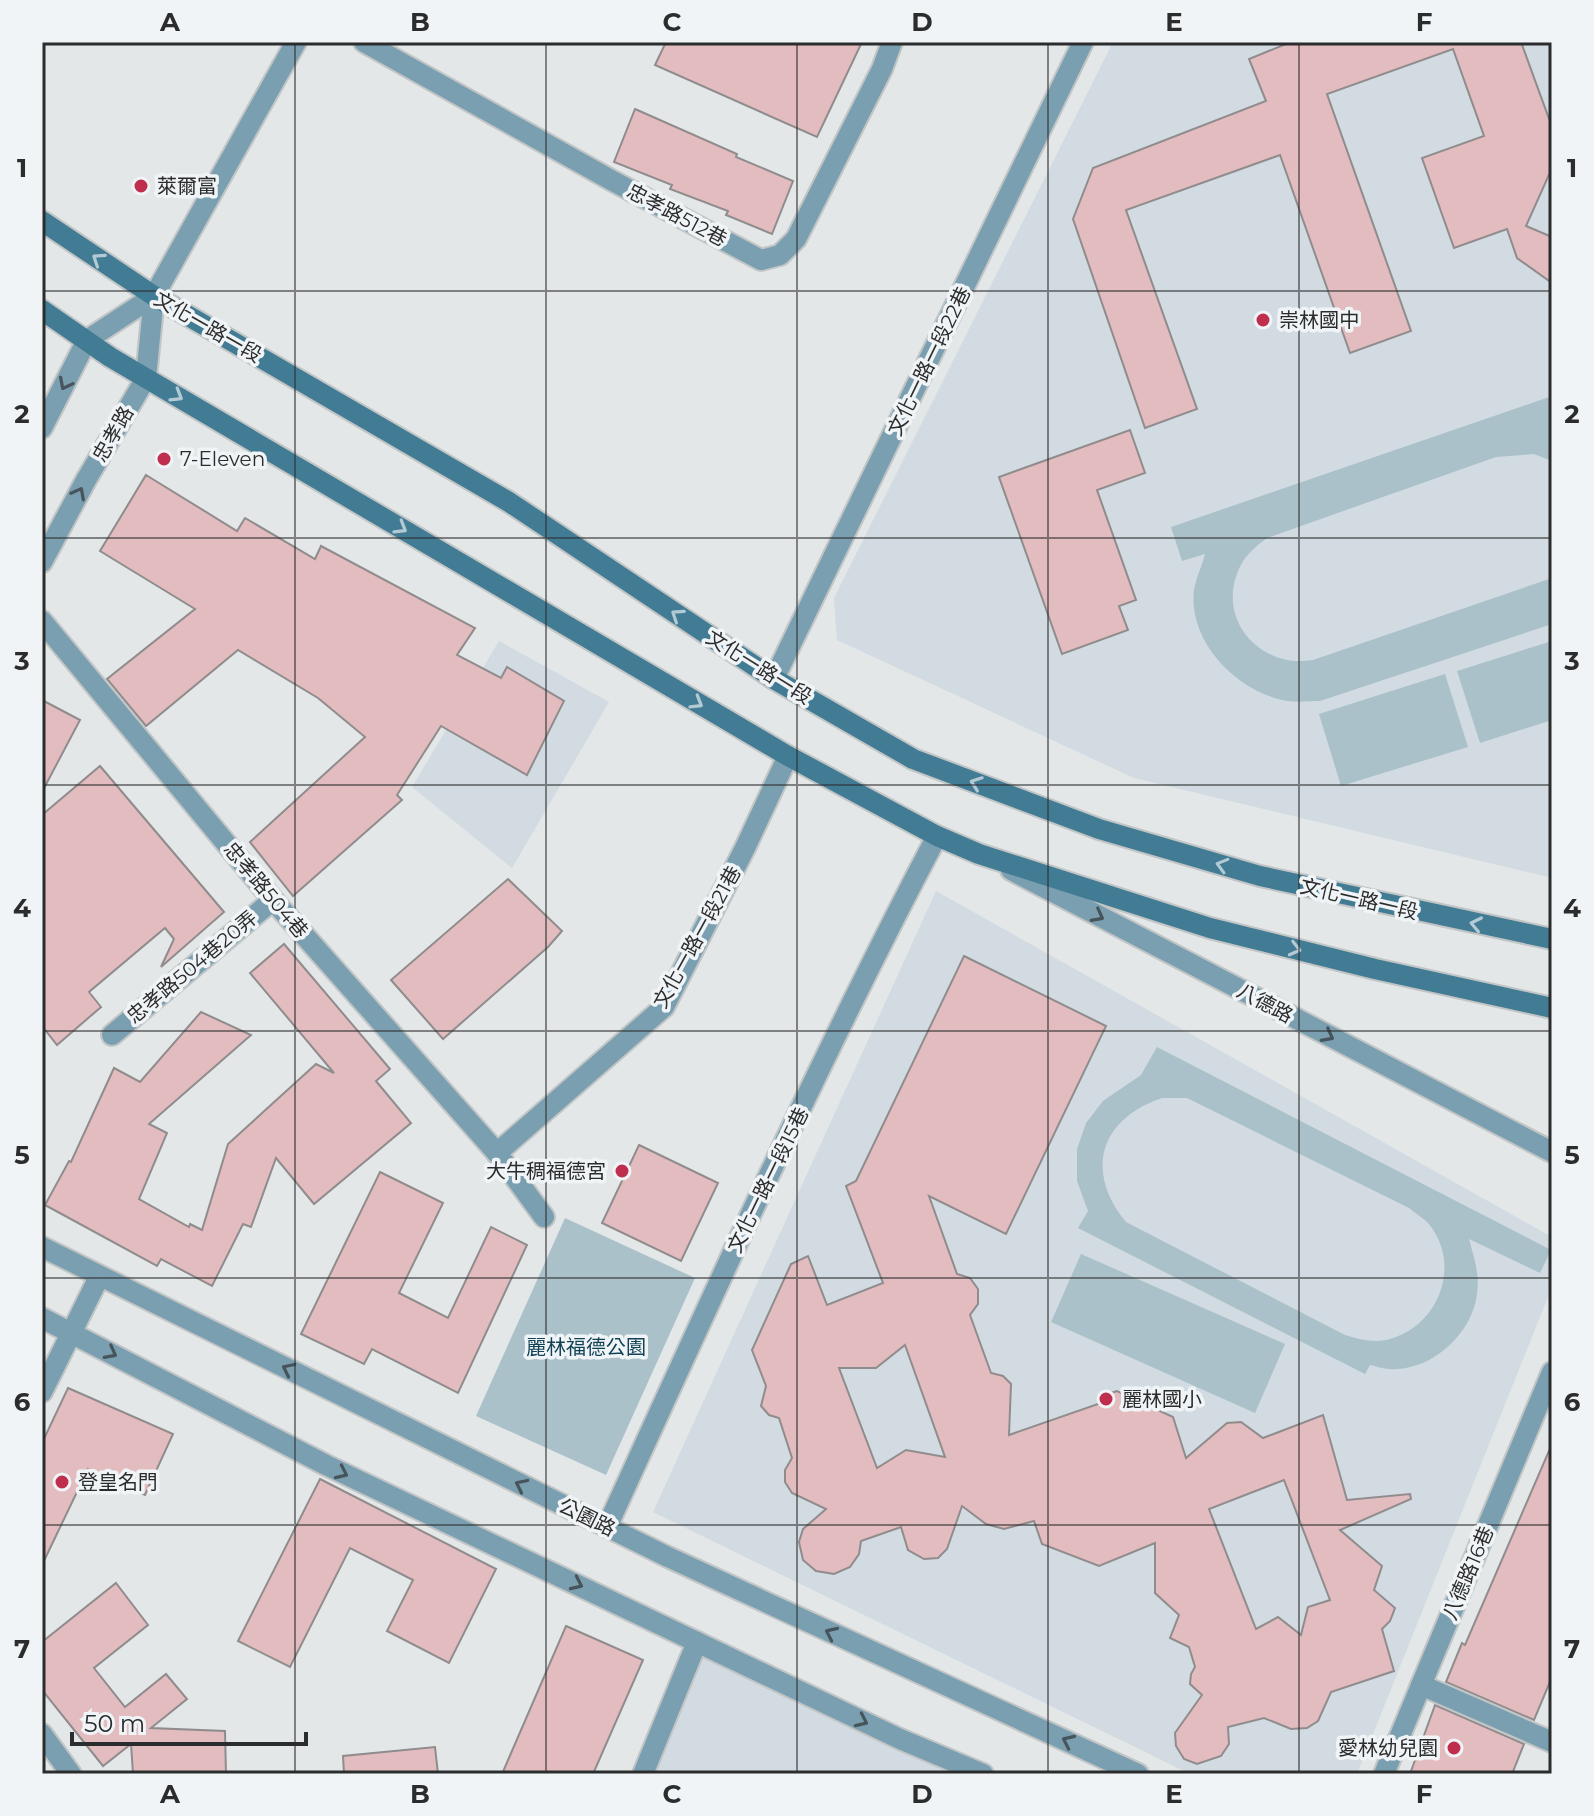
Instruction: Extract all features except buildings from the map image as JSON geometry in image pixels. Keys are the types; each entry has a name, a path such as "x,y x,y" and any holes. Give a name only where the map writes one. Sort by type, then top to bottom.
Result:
{"main road":[{"name":"文化一路一段","path":"42,221 154,296 509,502 774,679 913,759 1099,829 1260,876 1552,939"},
{"path":"42,310 110,357 788,756 937,836 979,854 1210,928 1552,1008"}],"street":[{"name":"忠孝路","path":"42,562 146,378 154,296 296,42"},
{"name":"忠孝路512巷","path":"364,42 761,260 780,255 796,239 882,69 892,42"},
{"name":"文化一路一段22巷","path":"774,679 1083,42"},
{"name":"忠孝路","path":"42,428 87,340 154,296"},
{"name":"忠孝路504巷","path":"42,621 273,900 497,1153 544,1217"},
{"name":"文化一路一段21巷","path":"497,1153 664,1007 788,756"},
{"name":"文化一路一段15巷","path":"607,1527 722,1276 896,914 937,836"},
{"name":"八德路","path":"979,854 1552,1152"},
{"name":"忠孝路504巷20弄","path":"112,1035 273,900"},
{"name":"公園路","path":"42,1247 607,1527 1138,1774"},
{"path":"42,1392 99,1277"},
{"path":"42,1318 326,1465 900,1739 983,1774"},
{"name":"八德路16巷","path":"1384,1774 1552,1372"},
{"path":"643,1774 697,1642"},
{"path":"1421,1685 1552,1742"},
{"path":"42,1734 71,1774"}],"shaded area":[{"name":"崇林國中","path":"1113,42 1552,42 1552,878 1134,778 837,640 834,598"},
{"path":"499,641 609,702 512,868 412,787"},
{"name":"麗林國小","path":"936,891 1552,1237 1552,1287 1357,1774 1198,1774 1184,1771 653,1512"},
{"path":"695,1652 919,1758 956,1774 655,1774"}],"green space":[{"path":"1552,396 1552,461 1534,454 1496,457 1267,538 1243,561 1233,590 1239,624 1248,638 1277,657 1294,661 1313,660 1552,578 1552,624 1320,701 1286,701 1264,694 1232,674 1218,660 1199,627 1194,609 1194,590 1205,554 1182,561 1171,527"},
{"path":"1552,641 1552,720 1480,743 1457,671"},
{"path":"1445,674 1468,747 1341,786 1319,714"},
{"path":"1157,1047 1551,1250 1540,1273 1469,1239 1478,1287 1473,1309 1458,1337 1434,1357 1419,1364 1389,1369 1370,1365 1365,1374 1078,1228 1088,1211 1077,1181 1077,1149 1086,1123 1103,1101 1141,1075","holes":["1162,1098 1187,1098 1409,1208 1428,1223 1438,1239 1444,1273 1434,1306 1423,1319 1409,1330 1387,1340 1369,1341 1345,1335 1126,1222 1105,1184 1105,1149 1112,1133 1124,1119 1141,1107"]},
{"name":"麗林福德公園","path":"565,1218 695,1278 606,1475 476,1416"},
{"path":"1081,1254 1285,1344 1255,1413 1051,1322"}],"place":[{"name":"萊爾富","path":"141,186"},
{"name":"崇林國中","path":"1263,320"},
{"name":"7-Eleven","path":"164,459"},
{"name":"大牛稠福德宮","path":"622,1171"},
{"name":"麗林國小","path":"1106,1399"},
{"name":"登皇名門","path":"62,1482"},
{"name":"愛林幼兒園","path":"1454,1748"}]}
